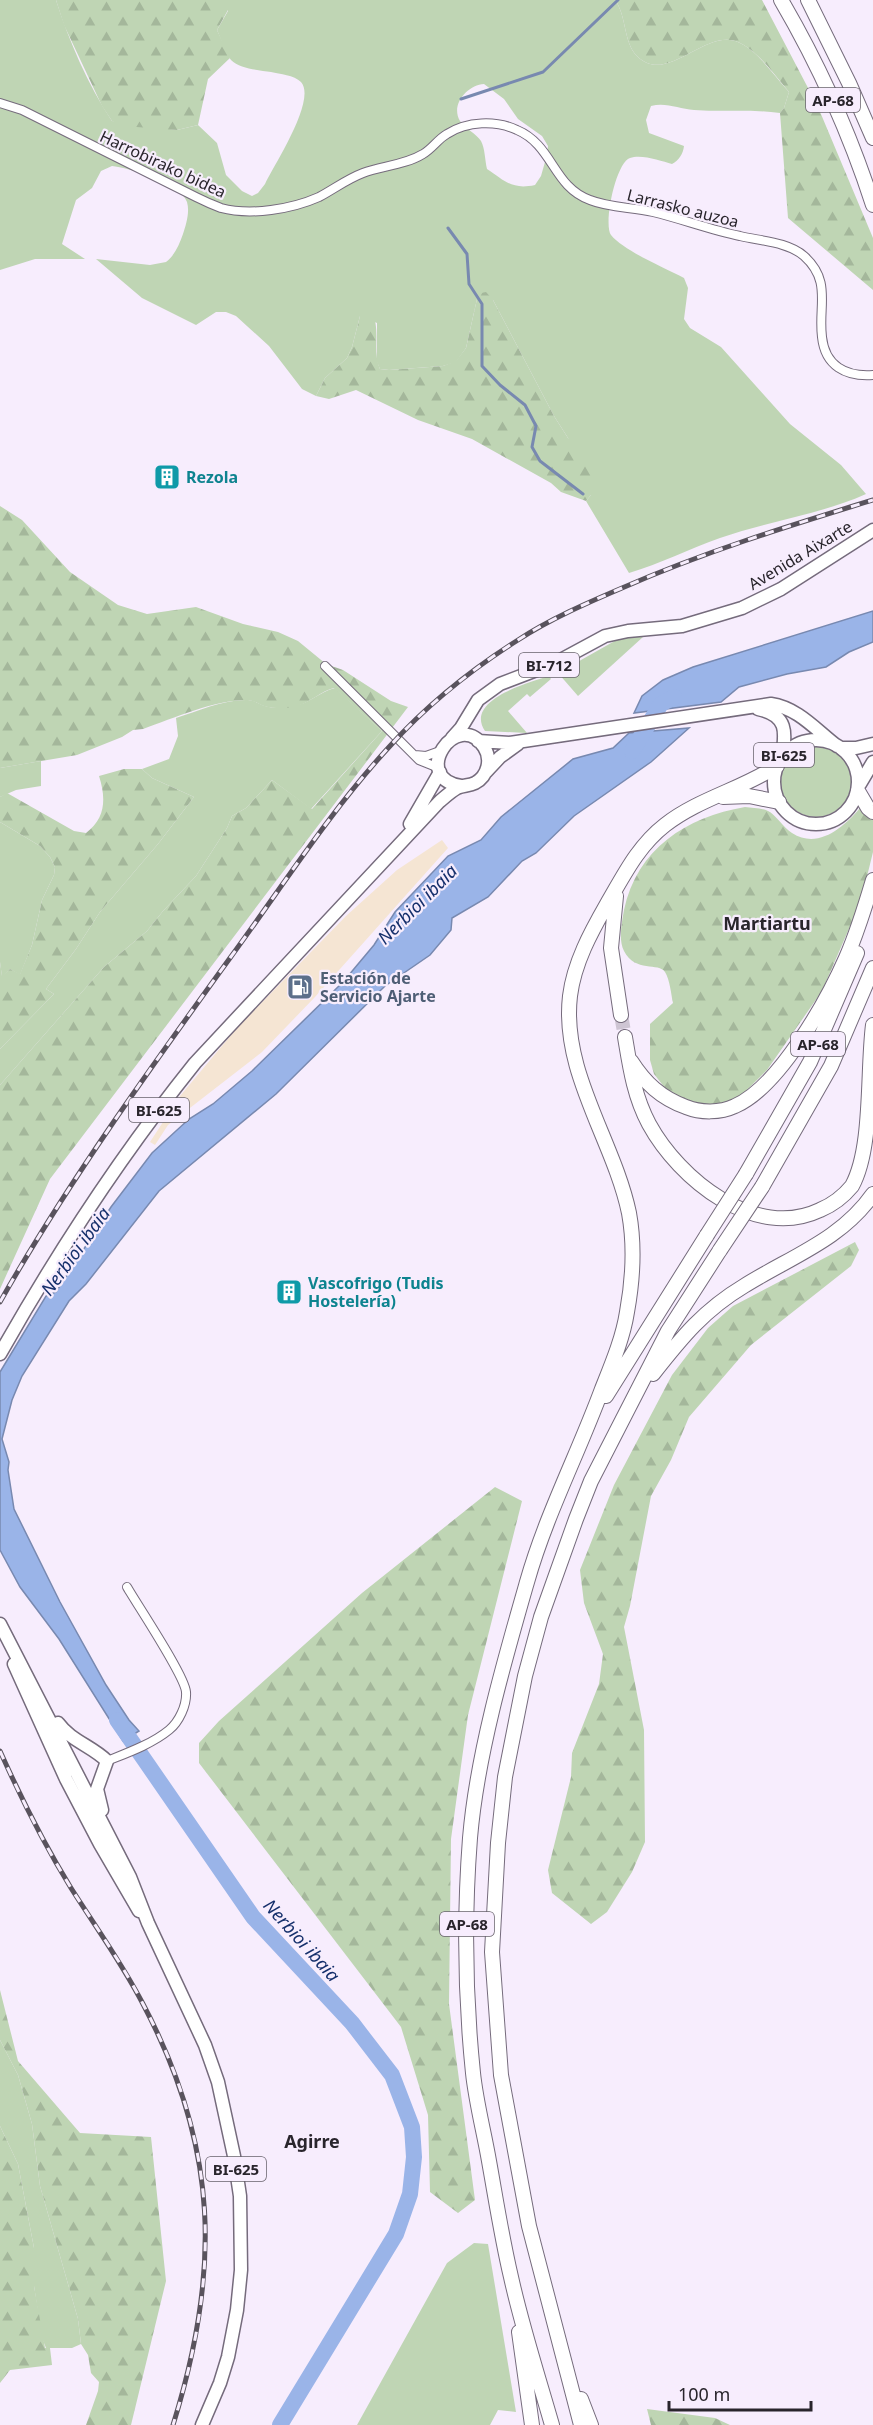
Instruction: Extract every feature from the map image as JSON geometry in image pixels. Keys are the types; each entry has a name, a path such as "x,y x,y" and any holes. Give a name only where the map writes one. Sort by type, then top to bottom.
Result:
{"highway":[{"name":"AP-68","path":"781,0 810,52 835,105 873,205"},
{"name":"AP-68","path":"808,0 873,138"},
{"path":"586,1431 624,1327 633,1255 629,1214 622,1188 578,1063 571,1023 570,995 583,950 635,856 664,825 683,813 748,783 779,762"},
{"path":"858,790 868,808 873,812"},
{"path":"718,797 749,796 779,802"},
{"path":"873,880 847,957 829,992 779,1068 760,1089 744,1102 724,1110 704,1111 678,1104 661,1096 648,1084 631,1060 625,1041 636,1095 649,1125 681,1166 716,1197 733,1207 752,1214 788,1220 808,1216 832,1204 852,1186 860,1170 867,1150 870,1125 873,1025"},
{"path":"618,885 611,948 621,1015"},
{"name":"AP-68","path":"552,2425 510,2276 473,2076 465,1950 470,1836 479,1772 527,1581 544,1528 586,1431 650,1323 746,1174 810,1062 854,962 873,906"},
{"name":"AP-68","path":"581,2425 530,2226 501,2075 492,1952 498,1843 511,1748 525,1676 541,1617 591,1481 668,1331 762,1187 831,1066 873,968"},
{"path":"634,1396 703,1315 744,1286 830,1237 849,1222 873,1194"},
{"path":"510,2276 532,2425"},
{"path":"569,2381 584,2403 591,2425"}],"main road":[{"name":"Avenida Aixarte","path":"468,715 478,700 500,684 555,663 605,636 682,626 727,614 760,600 873,530"},
{"name":"BI-625","path":"476,739 510,743 771,704 784,706 797,713 839,747 855,766 858,790"},
{"name":"BI-625","path":"745,708 767,711 782,722 785,737 774,784 779,802"},
{"path":"468,715 469,730 488,755 486,772 476,783 462,786 448,781 440,770 440,751 468,715"},
{"path":"452,738 463,736 476,739"},
{"name":"BI-625","path":"486,772 510,749 536,738"},
{"name":"BI-625","path":"779,762 789,750 807,741 827,742 839,747 856,748 873,744"},
{"path":"779,802 785,811 802,822 822,824 841,816 854,801 873,762"},
{"name":"BI-625","path":"391,852 422,807 440,770"},
{"name":"BI-625","path":"0,1354 70,1238 167,1098 229,1026 355,894 391,852 445,797 462,786"},
{"path":"0,1624 130,1877 148,1923"},
{"name":"BI-625","path":"0,1632 28,1697 99,1842 133,1903 148,1923 205,2045 214,2070 232,2146 240,2196 241,2270 234,2330 220,2383 202,2425"},
{"path":"17,1655 27,1665 58,1723 66,1733 99,1753 105,1767 97,1797 100,1808 128,1861 130,1877"},
{"path":"28,1697 38,1710 63,1761 76,1773 92,1778 105,1767"},
{"path":"93,1751 83,1754 76,1773 80,1795 98,1830 99,1842"}],"street":[{"name":"Harrobirako bidea","path":"0,104 22,110 221,208 267,209 303,204 349,179 424,154"},
{"name":"Larrasko auzoa","path":"424,154 446,134 461,127 490,123 510,127 520,131 542,147 561,179 574,192 591,201 651,212 737,236 787,246 803,255 812,264 820,278 823,292 822,337 827,354 835,366 846,373 873,375"},
{"path":"325,666 419,760 440,770"},
{"path":"412,752 421,756 440,751"},
{"path":"105,1767 171,1729 180,1716 186,1692 127,1587"}],"shaded area":[{"name":"Estación de Servicio Ajarte","path":"442,840 448,848 315,997 262,1052 168,1125 155,1145 150,1142 180,1096 237,1028 346,916 397,870"}],"green space":[{"path":"0,0 56,0 80,62 112,121 177,130 198,125 217,143 226,175 242,191 252,196 258,193 265,184 292,133 303,103 304,91 301,82 295,78 244,67 231,60 217,30 228,11 228,0 615,0 622,14 629,44 637,56 649,64 661,65 674,61 701,47 727,40 747,47 789,92 780,113 651,106 646,120 649,133 684,146 683,152 672,164 640,157 630,158 625,162 612,194 609,229 611,235 625,247 684,278 688,288 684,319 690,328 721,347 790,424 841,465 866,494 830,507 720,538 629,573 586,501 591,495 568,438 493,300 477,299 466,348 456,362 443,366 380,369 377,362 377,323 360,316 347,358 325,378 316,396 302,389 269,346 236,316 226,312 216,312 196,325 142,298 96,259 150,265 166,262 178,246 187,218 187,202 175,189 141,173 112,166 101,171 92,188 76,200 62,244 85,259 35,259 0,270","holes":["484,84 504,99 518,119 542,136 548,146 541,176 535,185 514,185 487,169 481,141 460,121 457,108 459,102 472,88"]},
{"path":"56,0 228,0 228,10 217,30 230,58 208,79 198,125 177,130 123,126 112,121 102,106 64,25"},
{"path":"615,0 762,0 818,107 873,238 873,290 788,218 780,113 789,92 767,65 747,47 727,40 714,42 661,65 649,64 637,56 629,44 622,14"},
{"path":"486,292 493,300 554,416 568,438 589,462 595,484 586,501 561,492 551,483 472,439 418,420 356,390 329,399 316,396 325,378 347,358 360,316 367,311 372,312 375,319 380,369 443,366 456,361 466,348 477,299 481,293"},
{"path":"0,506 22,520 70,572 118,605 147,614 196,607 243,624 278,632 298,641 326,664 343,670 391,701 408,707 50,1179 0,1289 0,1085 104,967 147,931 196,876 227,828 232,816 246,808 272,780 312,809 382,731 334,688 289,708 268,707 247,700 221,703 194,710 143,729 133,730 122,737 77,755 0,768"},
{"path":"643,637 578,696 558,673 620,638"},
{"path":"549,676 551,679 530,697 527,694 508,711 527,733 485,731 481,720 483,710 491,702 515,688"},
{"path":"335,688 382,731 311,809 272,780 246,808 232,816 227,828 196,876 147,931 104,967 0,1085 0,1049 54,994 46,989 100,912 158,844 194,797 152,778 142,769 169,759 178,736 176,718 211,706 239,700 250,700 272,708 290,707"},
{"path":"816,747 829,750 841,757 848,769 851,782 848,795 841,807 829,814 816,817 803,814 791,807 784,795 781,782 784,769 791,757 803,750"},
{"path":"41,761 41,786 16,790 0,797 0,768"},
{"path":"124,769 142,769 152,778 194,797 158,844 100,912 46,989 54,994 0,1049 0,962 2,976 10,969 20,974 32,945 42,900 54,875 55,867 40,846 0,822 0,797 7,793 74,831 86,833 97,821 103,807 103,792 99,776"},
{"path":"745,807 768,811 792,833 811,839 821,838 838,829 860,808 873,818 873,852 861,901 822,991 767,1070 741,1096 717,1106 698,1105 681,1099 665,1088 654,1074 650,1060 650,1024 673,1003 670,987 667,975 662,969 640,965 629,958 621,941 622,920 631,888 640,870 652,853 667,839 703,819"},
{"path":"0,822 40,846 55,867 54,875 42,900 32,945 20,975 10,969 2,977 0,962"},
{"path":"855,1242 859,1250 851,1266 751,1345 689,1417 671,1460 651,1496 624,1627 644,1730 645,1842 632,1872 607,1912 591,1924 552,1893 548,1870 571,1777 572,1753 599,1684 603,1654 584,1603 580,1570 614,1485 672,1375 708,1328 733,1306"},
{"path":"495,1487 522,1501 468,1715 451,1839 449,2004 475,2200 458,2213 430,2192 428,2115 401,2027 199,1763 199,1743 219,1721 362,1593"},
{"path":"0,1990 18,2061 80,2133 151,2137 166,2281 131,2425 86,2425 99,2382 91,2373 88,2355 81,2344 78,2319 40,2186 32,2124 18,2075 0,2040"},
{"path":"0,2040 18,2075 32,2124 40,2186 78,2319 81,2344 72,2348 46,2348 42,2338 34,2286 34,2248 18,2164 0,2126"},
{"path":"0,2126 18,2164 34,2248 34,2286 45,2348 50,2348 52,2365 10,2370 0,2383"},
{"path":"474,2243 488,2244 516,2412 498,2410 490,2425 357,2425 447,2263"},
{"path":"647,2409 715,2418 730,2425 651,2425"}],"water":[{"path":"873,611 873,642 849,652 826,667 787,674 739,687 721,702 634,713 642,696 663,680 693,667"},
{"path":"689,728 651,762 574,816 536,853 522,861 488,897 452,918 451,930 430,955 385,986 276,1094 159,1191 86,1284 69,1301 22,1376 12,1400 2,1439 9,1462 8,1470 14,1509 60,1602 106,1685 139,1731 123,1741 59,1639 20,1587 0,1550 0,1372 46,1296 56,1292 111,1207 152,1153 189,1119 213,1104 252,1071 343,982 374,945 395,912 448,856 481,840 501,817 573,759 613,748 629,733"}],"waterway":[{"path":"461,99 543,72 618,0"},
{"path":"448,228 467,254 469,284 482,304 482,366 500,385 525,405 536,426 532,447 540,461 583,494"},
{"name":"Nerbioi ibaia","path":"632,751 661,704 674,697"},
{"name":"Nerbioi ibaia","path":"117,1720 253,1917 352,2023 392,2075 412,2127 414,2157 410,2194 396,2234 280,2425"}],"tunnel":[{"path":"621,1015 625,1037"}],"railway":[{"path":"0,1302 53,1213 169,1042 347,797 390,746 419,717 450,689 501,651 530,632 569,612 715,551 873,500"},
{"path":"0,1751 51,1855 143,2004 168,2057 186,2109 199,2160 204,2211 205,2262 189,2369 173,2425"}],"place":[{"name":"Rezola","path":"167,477"},
{"name":"Estación de Servicio Ajarte","path":"300,987"},
{"name":"Vascofrigo (Tudis Hostelería)","path":"289,1292"}],"district":[{"name":"Martiartu","path":"767,923"},
{"name":"Agirre","path":"312,2141"}]}
